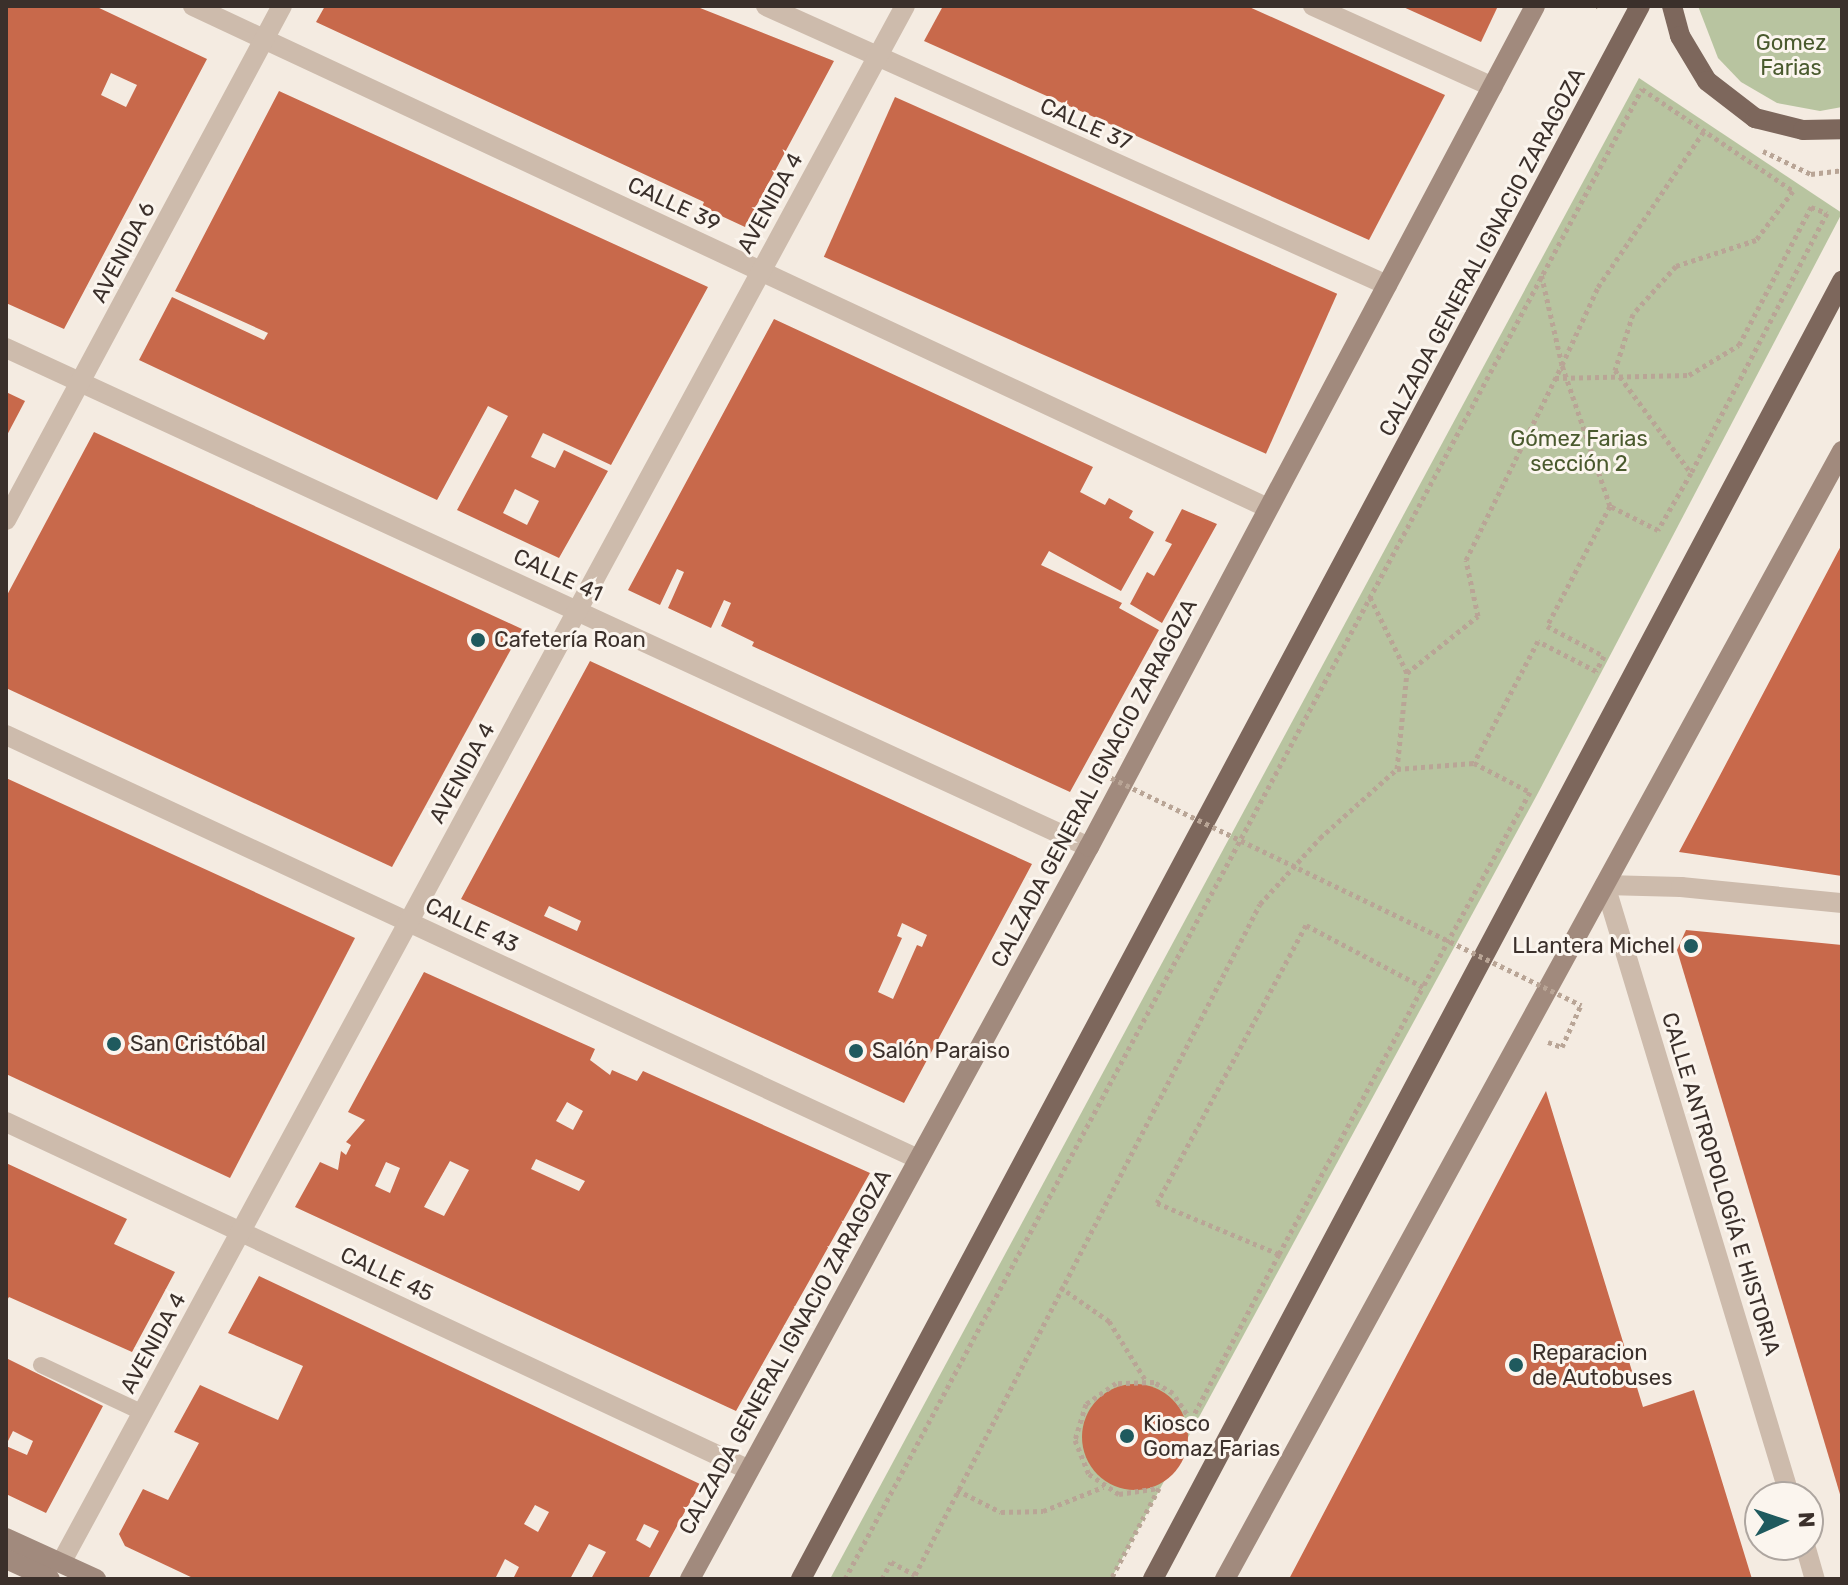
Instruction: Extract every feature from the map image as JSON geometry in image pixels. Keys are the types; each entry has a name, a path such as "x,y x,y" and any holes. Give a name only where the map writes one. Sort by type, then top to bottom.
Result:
{"main road":[{"name":"CALZADA GENERAL IGNACIO ZARAGOZA","path":"690,1579 747,1469 1089,847 1266,507 1535,6"},
{"name":"CALZADA GENERAL IGNACIO ZARAGOZA","path":"801,1579 1640,6"},
{"path":"1672,6 1680,36 1707,81 1755,118 1803,130 1842,129"},
{"path":"1153,1579 1842,281"},
{"path":"1225,1579 1842,451"},
{"path":"6,1538 56,1571"},
{"path":"6,1559 96,1579"}],"street":[{"name":"CALLE 39","path":"193,6 1266,507"},
{"name":"AVENIDA 6","path":"6,520 282,6"},
{"name":"CALLE 37","path":"766,6 1387,285"},
{"name":"AVENIDA 4","path":"56,1571 905,6"},
{"path":"1313,6 1493,87"},
{"name":"CALLE 41","path":"6,348 1089,847"},
{"name":"CALLE 43","path":"6,735 918,1159"},
{"path":"1605,885 1681,887 1842,903"},
{"name":"CALLE ANTROPOLOGÍA E HISTORIA","path":"1605,885 1785,1481"},
{"name":"CALLE 45","path":"6,1122 747,1469"}],"lane":[{"path":"41,1365 143,1413"}],"path":[{"path":"845,1579 1642,89 1793,191 1756,240 1676,266 1633,314 1615,370 1691,473"},
{"path":"1407,673 1478,616 1466,560 1598,287 1704,131"},
{"path":"1541,273 1562,365 1566,378 1610,506 1658,530 1827,213 1811,207 1739,345 1689,375 1620,377 1566,378 1555,378"},
{"path":"1474,763 1538,641 1596,671 1604,656 1547,626 1610,506"},
{"path":"1369,596 1407,673 1397,769"},
{"path":"882,1579 891,1562 915,1575 1060,1287 1260,904 1320,838 1397,769 1474,763 1530,792 1191,1420 1173,1393 1146,1381 1116,1383 1099,1390 1078,1421 1079,1460 1103,1487 1119,1494 1159,1488 1111,1579"},
{"path":"1097,771 1581,1005 1562,1047"},
{"path":"1279,1254 1157,1203 1306,925 1423,987"},
{"path":"1060,1287 1109,1321 1146,1381"},
{"path":"957,1490 1001,1512 1015,1512 1043,1511 1103,1487"}],"green space":[{"name":"Gomez Farias","path":"1698,6 1842,6 1842,107 1820,111 1777,103 1741,82 1718,58"},
{"name":"Gómez Farias sección 2","path":"1639,78 1842,213 1538,793 1111,1579 830,1579"}],"building":[{"path":"6,6 95,6 207,59 64,329 6,303","holes":["111,73 137,85 126,107 101,95"]},
{"path":"325,6 695,6 834,61 745,227 702,207 704,202 316,22"},
{"path":"943,6 1247,6 1445,95 1369,240 924,41"},
{"path":"1401,6 1498,6 1481,42"},
{"path":"279,91 708,287 611,465 543,433 531,457 555,468 564,450 608,471 559,558 457,510 508,416 488,406 437,500 139,360 172,297 264,340 268,333 175,291","holes":["515,489 539,501 527,525 503,513"]},
{"path":"895,97 1337,294 1266,454 824,257"},
{"path":"774,319 1093,467 1080,492 1105,505 1109,498 1133,511 1129,518 1154,532 1121,591 1049,551 1041,565 1122,603 1119,608 1159,630 1070,792 752,646 754,642 721,626 731,603 724,600 711,628 668,608 684,572 677,569 660,605 628,590"},
{"path":"6,392 25,401 6,437"},
{"path":"94,432 522,629 392,867 6,688 6,597"},
{"path":"1182,509 1217,524 1162,623 1130,604 1147,572 1154,576 1172,544 1165,541"},
{"path":"1842,544 1842,876 1679,852 1718,779"},
{"path":"590,661 1032,864 904,1103 461,899","holes":["549,906 581,921 577,931 544,916","902,923 927,935 922,947 917,945 893,999 878,992 902,938 897,936"]},
{"path":"6,778 355,938 230,1178 6,1074"},
{"path":"1686,930 1842,945 1842,1501 1677,950"},
{"path":"424,972 595,1049 590,1060 610,1075 612,1070 637,1081 643,1071 870,1173 736,1411 295,1207 320,1162 338,1170 341,1151 346,1155 351,1145 346,1142 365,1120 348,1112","holes":["567,1102 583,1111 573,1130 556,1121","536,1159 585,1181 579,1191 531,1169","450,1161 469,1170 444,1216 424,1207","386,1162 400,1168 390,1193 375,1186"]},
{"name":"Reparacion de Autobuses","path":"1546,1091 1643,1407 1694,1390 1752,1579 1289,1579"},
{"path":"6,1163 127,1219 114,1244 175,1272 132,1352 9,1297 6,1302"},
{"path":"259,1276 700,1484 648,1579 591,1579 606,1552 589,1544 570,1579 513,1579 519,1567 505,1559 495,1579 195,1579 125,1546 119,1534 143,1489 168,1500 199,1443 174,1432 200,1385 278,1420 303,1366 228,1333","holes":["535,1505 549,1512 538,1532 524,1524","644,1524 659,1531 650,1548 636,1540"]},
{"path":"6,1358 103,1406 46,1513 6,1494 6,1446 27,1455 33,1441 13,1431 6,1445"},
{"path":"1135,1384 1155,1388 1173,1399 1184,1417 1188,1437 1184,1457 1173,1475 1155,1486 1135,1490 1115,1486 1097,1475 1086,1457 1082,1437 1086,1417 1097,1399 1115,1388"}],"place":[{"name":"Cafetería Roan","path":"478,640"},
{"name":"LLantera Michel","path":"1691,946"},
{"name":"San Cristóbal","path":"114,1044"},
{"name":"Salón Paraiso","path":"856,1051"},
{"name":"Reparacion de Autobuses","path":"1516,1365"},
{"name":"Kiosco Gomaz Farias","path":"1127,1436"}]}
